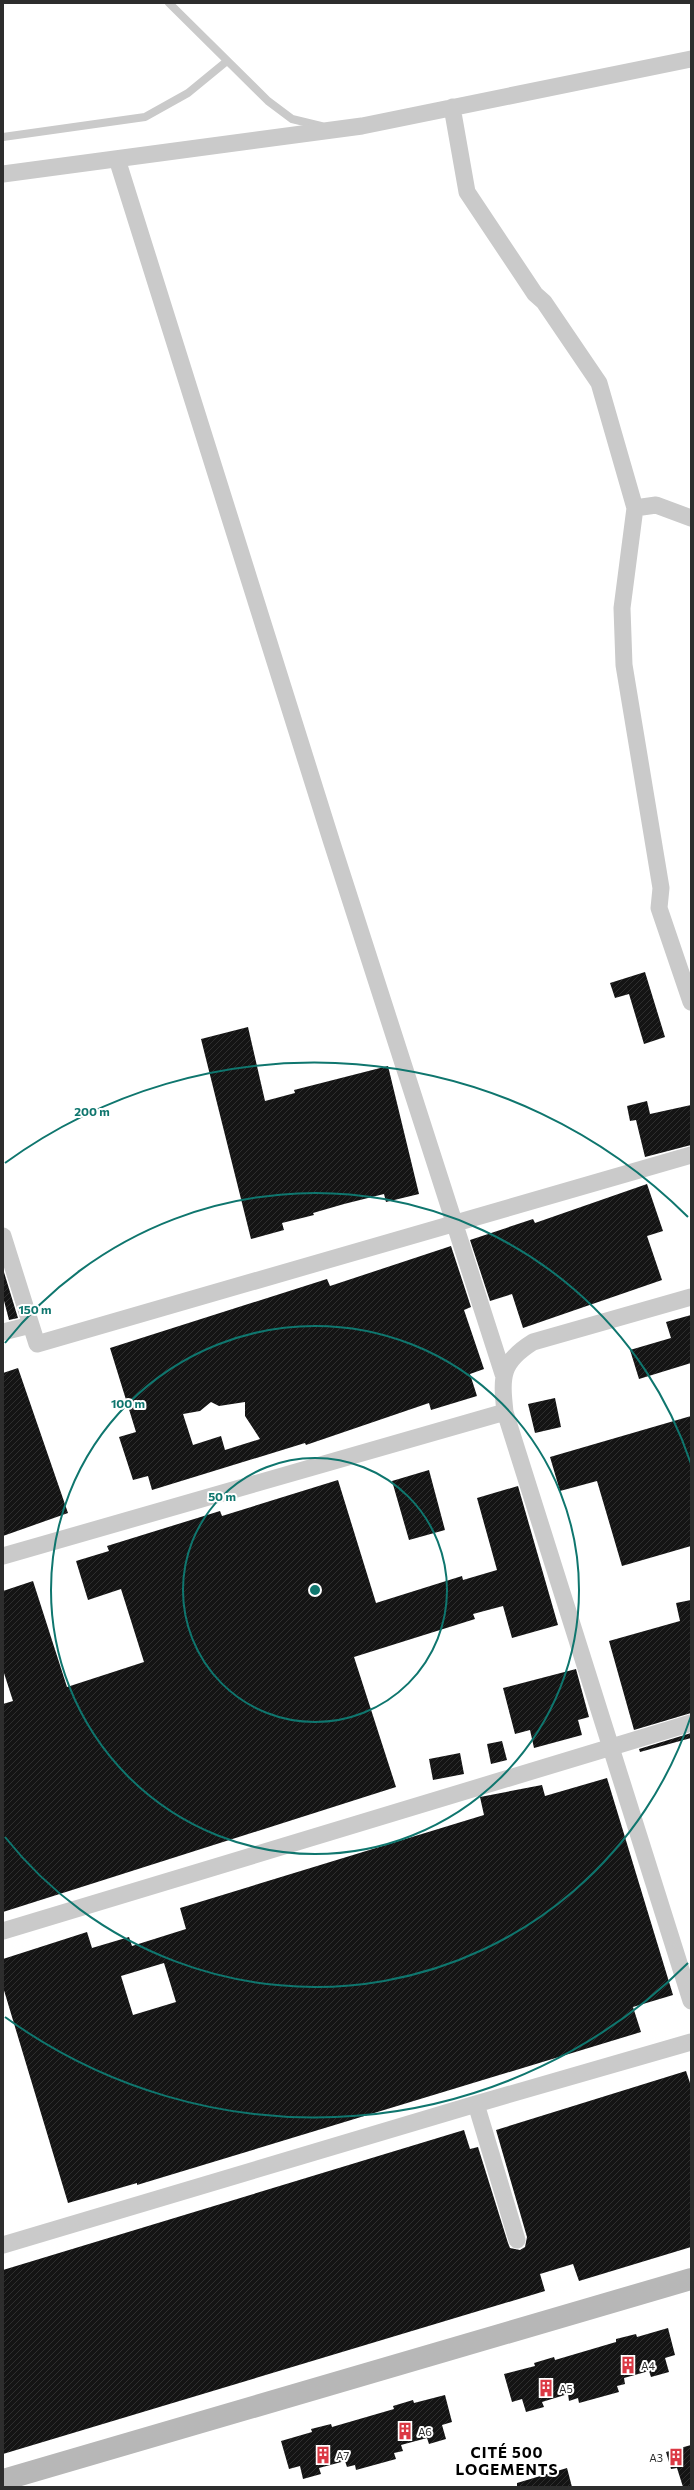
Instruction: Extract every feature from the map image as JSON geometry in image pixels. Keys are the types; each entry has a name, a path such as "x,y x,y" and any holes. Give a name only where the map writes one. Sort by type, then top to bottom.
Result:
{"main road":[{"path":"3,2480 691,2279"}],"street":[{"path":"3,174 362,126 691,59"},
{"path":"452,107 467,192 535,294 544,302 599,383 635,508 622,608 624,665 660,888 659,908 691,1002"},
{"path":"117,159 334,851 503,1374 506,1412 691,2001"},
{"path":"635,508 656,505 691,518"},
{"path":"3,1236 37,1344 691,1155"},
{"path":"503,1374 517,1352 533,1342 691,1297"},
{"path":"3,1332 31,1325"},
{"path":"3,1556 506,1412"},
{"path":"3,1931 691,1723"},
{"path":"3,2246 476,2104 691,2042"},
{"path":"476,2104 517,2240"}],"lane":[{"path":"169,3 268,101 292,119 319,126 362,126"},
{"path":"3,137 145,117 188,93 227,61"}],"building":[{"path":"645,972 665,1037 644,1044 629,994 615,998 610,983"},
{"path":"248,1027 265,1101 295,1093 294,1090 388,1066 419,1194 386,1202 384,1194 344,1204 313,1213 314,1215 282,1223 284,1230 251,1239 201,1039"},
{"path":"647,1101 650,1114 691,1105 691,1145 645,1157 636,1120 630,1121 627,1106"},
{"path":"647,1184 663,1231 647,1236 662,1280 523,1328 512,1294 490,1301 470,1240 533,1219 535,1223"},
{"path":"451,1246 471,1307 464,1310 484,1369 470,1374 477,1396 431,1410 429,1403 306,1445 305,1443 152,1490 148,1476 133,1480 119,1437 136,1432 110,1348 327,1279 330,1286","holes":["211,1402 219,1406 245,1402 245,1416 260,1439 225,1450 221,1436 193,1445 183,1414 200,1411"]},
{"path":"3,1269 18,1318 9,1320 3,1297"},
{"path":"691,1315 691,1363 639,1379 630,1350 671,1338 666,1322"},
{"path":"18,1368 68,1513 3,1536 3,1373"},
{"path":"555,1398 561,1427 535,1433 528,1404"},
{"path":"691,1416 691,1546 622,1566 597,1481 560,1491 550,1457"},
{"path":"429,1470 445,1530 409,1540 392,1481"},
{"path":"338,1480 376,1603 462,1576 463,1580 497,1570 477,1498 518,1486 558,1625 512,1638 503,1606 473,1614 475,1619 354,1657 396,1787 3,1912 3,1704 13,1701 3,1670 3,1591 33,1581 67,1687 144,1662 121,1589 88,1600 76,1561 109,1551 107,1546 220,1511 222,1516"},
{"path":"691,1600 691,1713 634,1730 609,1641 680,1621 676,1603"},
{"path":"576,1669 589,1717 578,1720 582,1735 534,1748 530,1730 515,1734 503,1688"},
{"path":"691,1733 691,1738 640,1752 639,1749"},
{"path":"502,1741 507,1760 491,1764 487,1744"},
{"path":"460,1753 464,1774 433,1780 429,1759"},
{"path":"607,1778 673,1995 633,2007 641,2032 137,2185 137,2183 68,2203 3,1987 3,1959 87,1932 92,1948 129,1937 132,1946 186,1929 180,1908 484,1815 480,1797 542,1785 545,1796","holes":["164,1963 176,2002 133,2015 121,1976"]},
{"path":"686,2071 691,2086 691,2247 579,2281 573,2264 540,2274 545,2291 3,2454 3,2270 464,2130 470,2149 478,2147 510,2248 520,2250 525,2247 527,2237 496,2130"},
{"path":"668,2328 675,2355 665,2358 669,2372 651,2377 649,2371 624,2378 625,2384 617,2386 619,2392 579,2403 578,2398 569,2401 568,2394 542,2402 544,2407 526,2412 522,2399 512,2402 504,2374 535,2366 534,2363 554,2357 555,2360 616,2342 616,2339 636,2334 637,2337"},
{"path":"445,2395 452,2422 442,2425 446,2439 429,2444 427,2438 401,2445 403,2451 394,2453 396,2459 356,2470 355,2465 347,2467 345,2461 319,2468 321,2474 303,2479 300,2466 289,2469 281,2441 312,2432 311,2429 331,2424 332,2427 394,2409 393,2406 413,2400 414,2403"},
{"name":"A3","path":"691,2445 691,2487 683,2487 677,2468 671,2469 666,2452"},
{"path":"567,2468 572,2487 517,2487 517,2483"}],"place":[{"name":"A4","path":"628,2365"},
{"name":"A5","path":"546,2388"},
{"name":"A6","path":"405,2431"},
{"name":"A7","path":"323,2455"},
{"name":"A3","path":"676,2457"}],"district":[{"name":"CITÉ 500 LOGEMENTS","path":"507,2460"}]}
